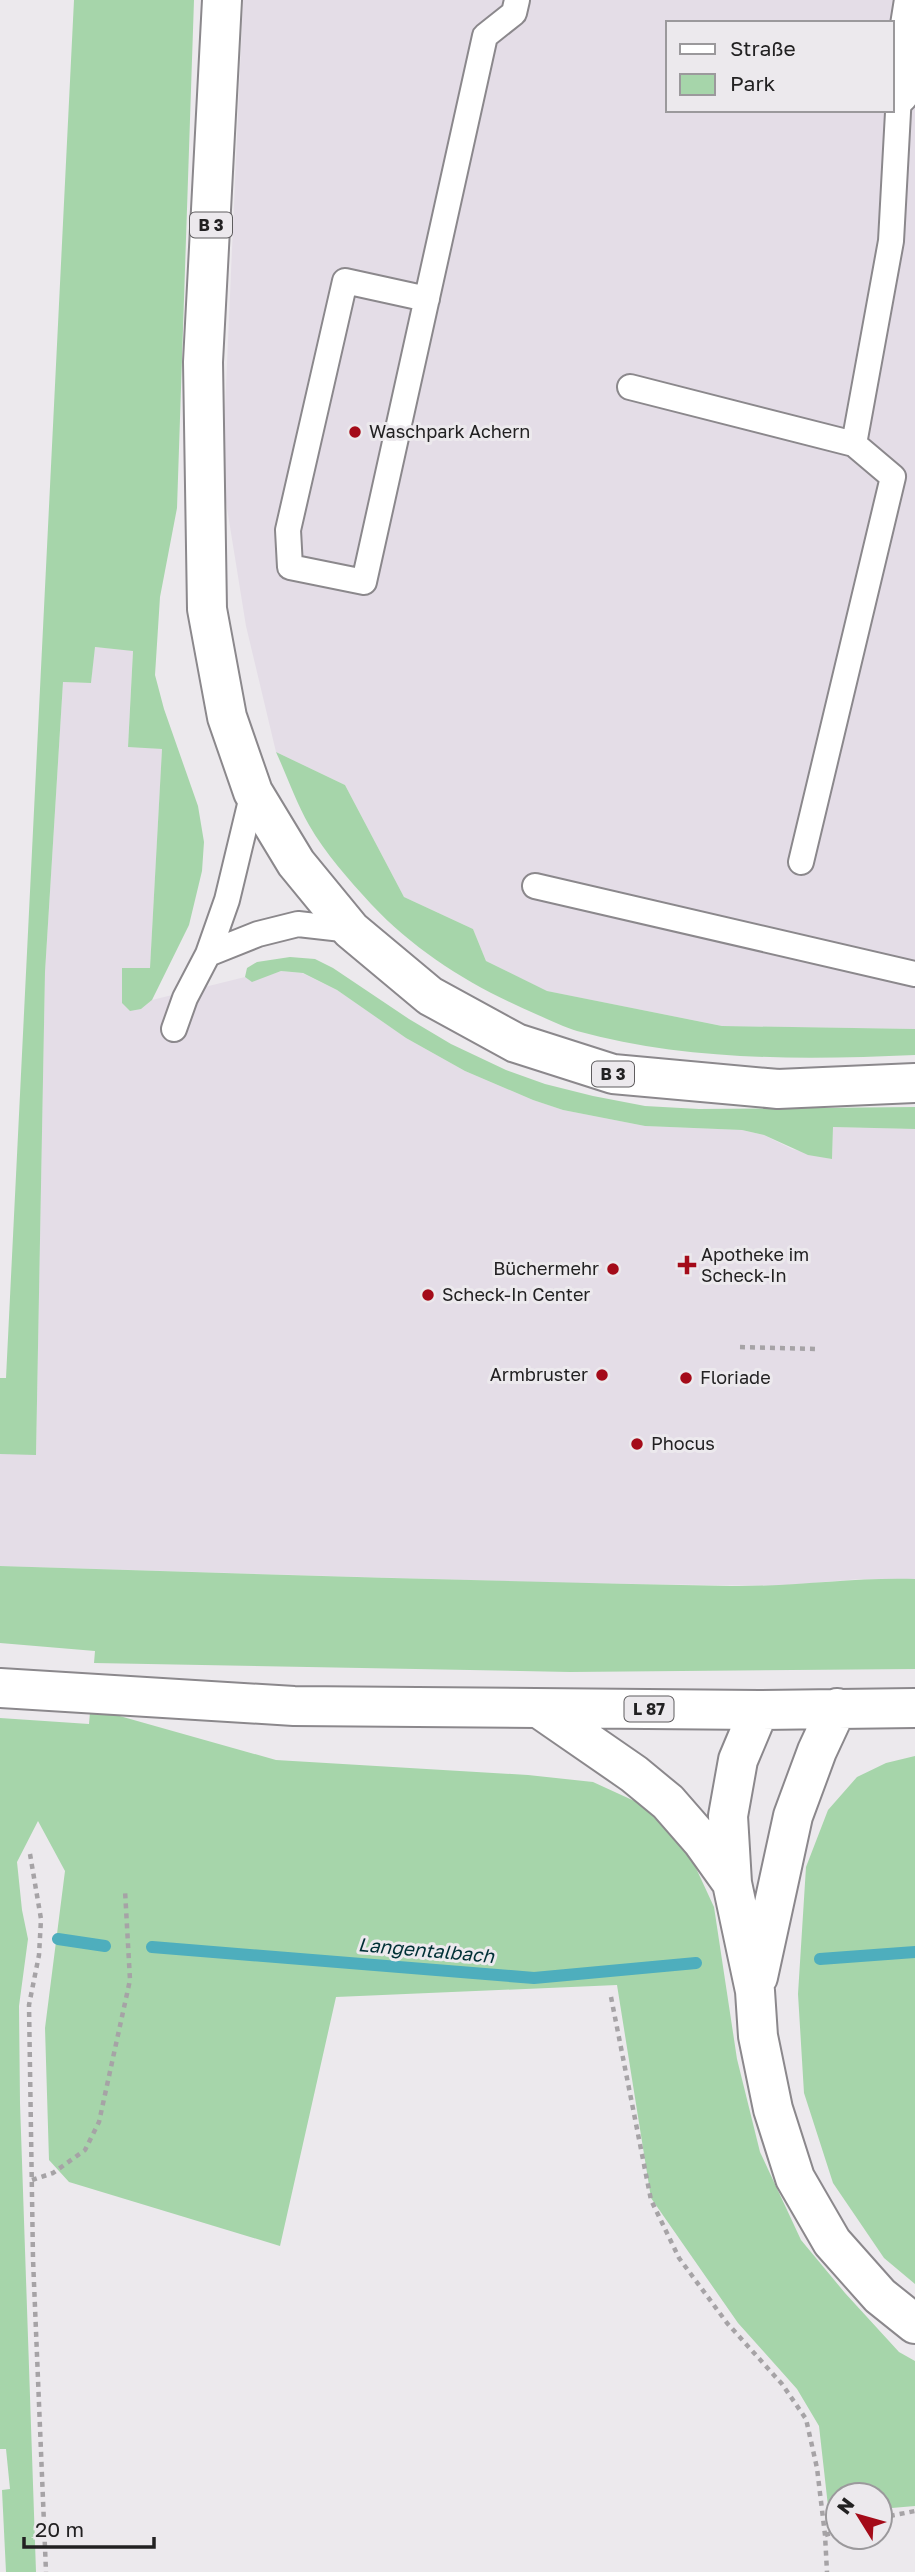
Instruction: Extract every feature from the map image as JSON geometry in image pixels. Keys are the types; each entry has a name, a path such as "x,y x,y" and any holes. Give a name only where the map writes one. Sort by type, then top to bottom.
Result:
{"main road":[{"name":"B 3","path":"222,0 203,362 207,608 227,717 253,792 296,863 351,930 430,996 516,1043 613,1074 778,1089 915,1083"},
{"path":"899,94 914,0"},
{"name":"L 87","path":"0,1688 294,1706 759,1710 915,1708"},
{"path":"755,1991 793,1816 817,1751 837,1708"},
{"path":"540,1709 634,1774 668,1802 702,1841 732,1883"},
{"path":"759,1710 738,1760 728,1816 732,1883 755,1991 758,2036 773,2109 795,2178 832,2242 880,2296 915,2323"}],"lane":[{"path":"427,299 345,281 288,530 290,567 364,582 427,299 485,36 516,6"},
{"path":"854,444 891,241 899,94"},
{"path":"630,387 854,444 893,477 800,862"},
{"path":"174,1029 185,998 208,954 227,901 253,792"},
{"path":"535,886 915,974"},
{"path":"208,954 258,934 298,924 351,930"}],"path":[{"path":"740,1347 815,1349"},
{"path":"30,1854 41,1919 29,2005 32,2180 46,2572"},
{"path":"32,2180 53,2173 85,2150 99,2122 130,1980 125,1890"},
{"path":"611,1997 651,2200 679,2258 727,2323 782,2384 806,2419 817,2468 824,2527"},
{"path":"894,2515 915,2511"},
{"path":"826,2551 827,2572"}],"shaded area":[{"path":"243,0 915,0 915,1029 722,1026 546,991 486,961 473,929 404,897 345,785 276,752 246,626 222,477"},
{"path":"94,647 133,650 128,746 162,749 150,969 141,1009 152,1000 245,977 252,981 281,971 302,973 337,990 406,1038 465,1071 563,1110 645,1126 742,1130 764,1135 792,1149 832,1159 833,1127 915,1129 915,1579 860,1579 775,1586 565,1583 0,1566 0,1454 36,1454 45,972 63,682 91,683"}],"green space":[{"path":"74,0 194,0 177,508 160,597 155,675 198,806 204,842 202,871 189,925 152,1000 141,1009 130,1011 122,1003 122,968 150,968 162,749 128,747 133,651 95,647 91,683 63,682 45,972 36,1455 0,1454 0,1378 6,1378"},
{"path":"276,752 345,785 404,897 473,929 486,961 547,991 722,1026 915,1029 915,1055 787,1058 660,1048 577,1031 515,1005 428,954 371,904 315,835"},
{"path":"290,957 315,959 451,1044 506,1070 545,1084 645,1106 699,1109 915,1107 915,1129 833,1127 832,1159 808,1155 764,1135 742,1130 645,1126 563,1110 465,1071 406,1038 337,990 303,973 281,971 252,982 245,977 247,968 257,962"},
{"path":"0,1566 730,1586 915,1579 915,1669 570,1672 94,1663 95,1651 0,1643"},
{"path":"90,1712 116,1715 276,1760 528,1775 593,1782 641,1804 689,1853 714,1907 737,2059 760,2152 801,2240 899,2352 915,2361 915,2506 894,2508 894,2481 825,2481 819,2426 797,2389 738,2323 651,2198 617,1985 336,1997 280,2246 69,2182 49,2160 45,2028 65,1871 38,1821 17,1862 28,1939 19,2006 20,2103 36,2572 6,2572 2,2490 10,2489 6,2449 0,2449 0,1718 89,1724"},
{"path":"915,1756 915,2284 884,2258 833,2183 804,2093 798,1994 806,1867 828,1810 857,1777 886,1763"}],"waterway":[{"name":"Langentalbach","path":"58,1939 105,1946"},
{"name":"Langentalbach","path":"152,1947 534,1978 696,1963"},
{"name":"Langentalbach","path":"820,1959 915,1952"}],"place":[{"name":"Waschpark Achern","path":"355,432"},
{"name":"Apotheke im Scheck-In","path":"687,1265"},
{"name":"Büchermehr","path":"613,1269"},
{"name":"Scheck-In Center","path":"428,1295"},
{"name":"Armbruster","path":"602,1375"},
{"name":"Floriade","path":"686,1378"},
{"name":"Phocus","path":"637,1444"}]}
